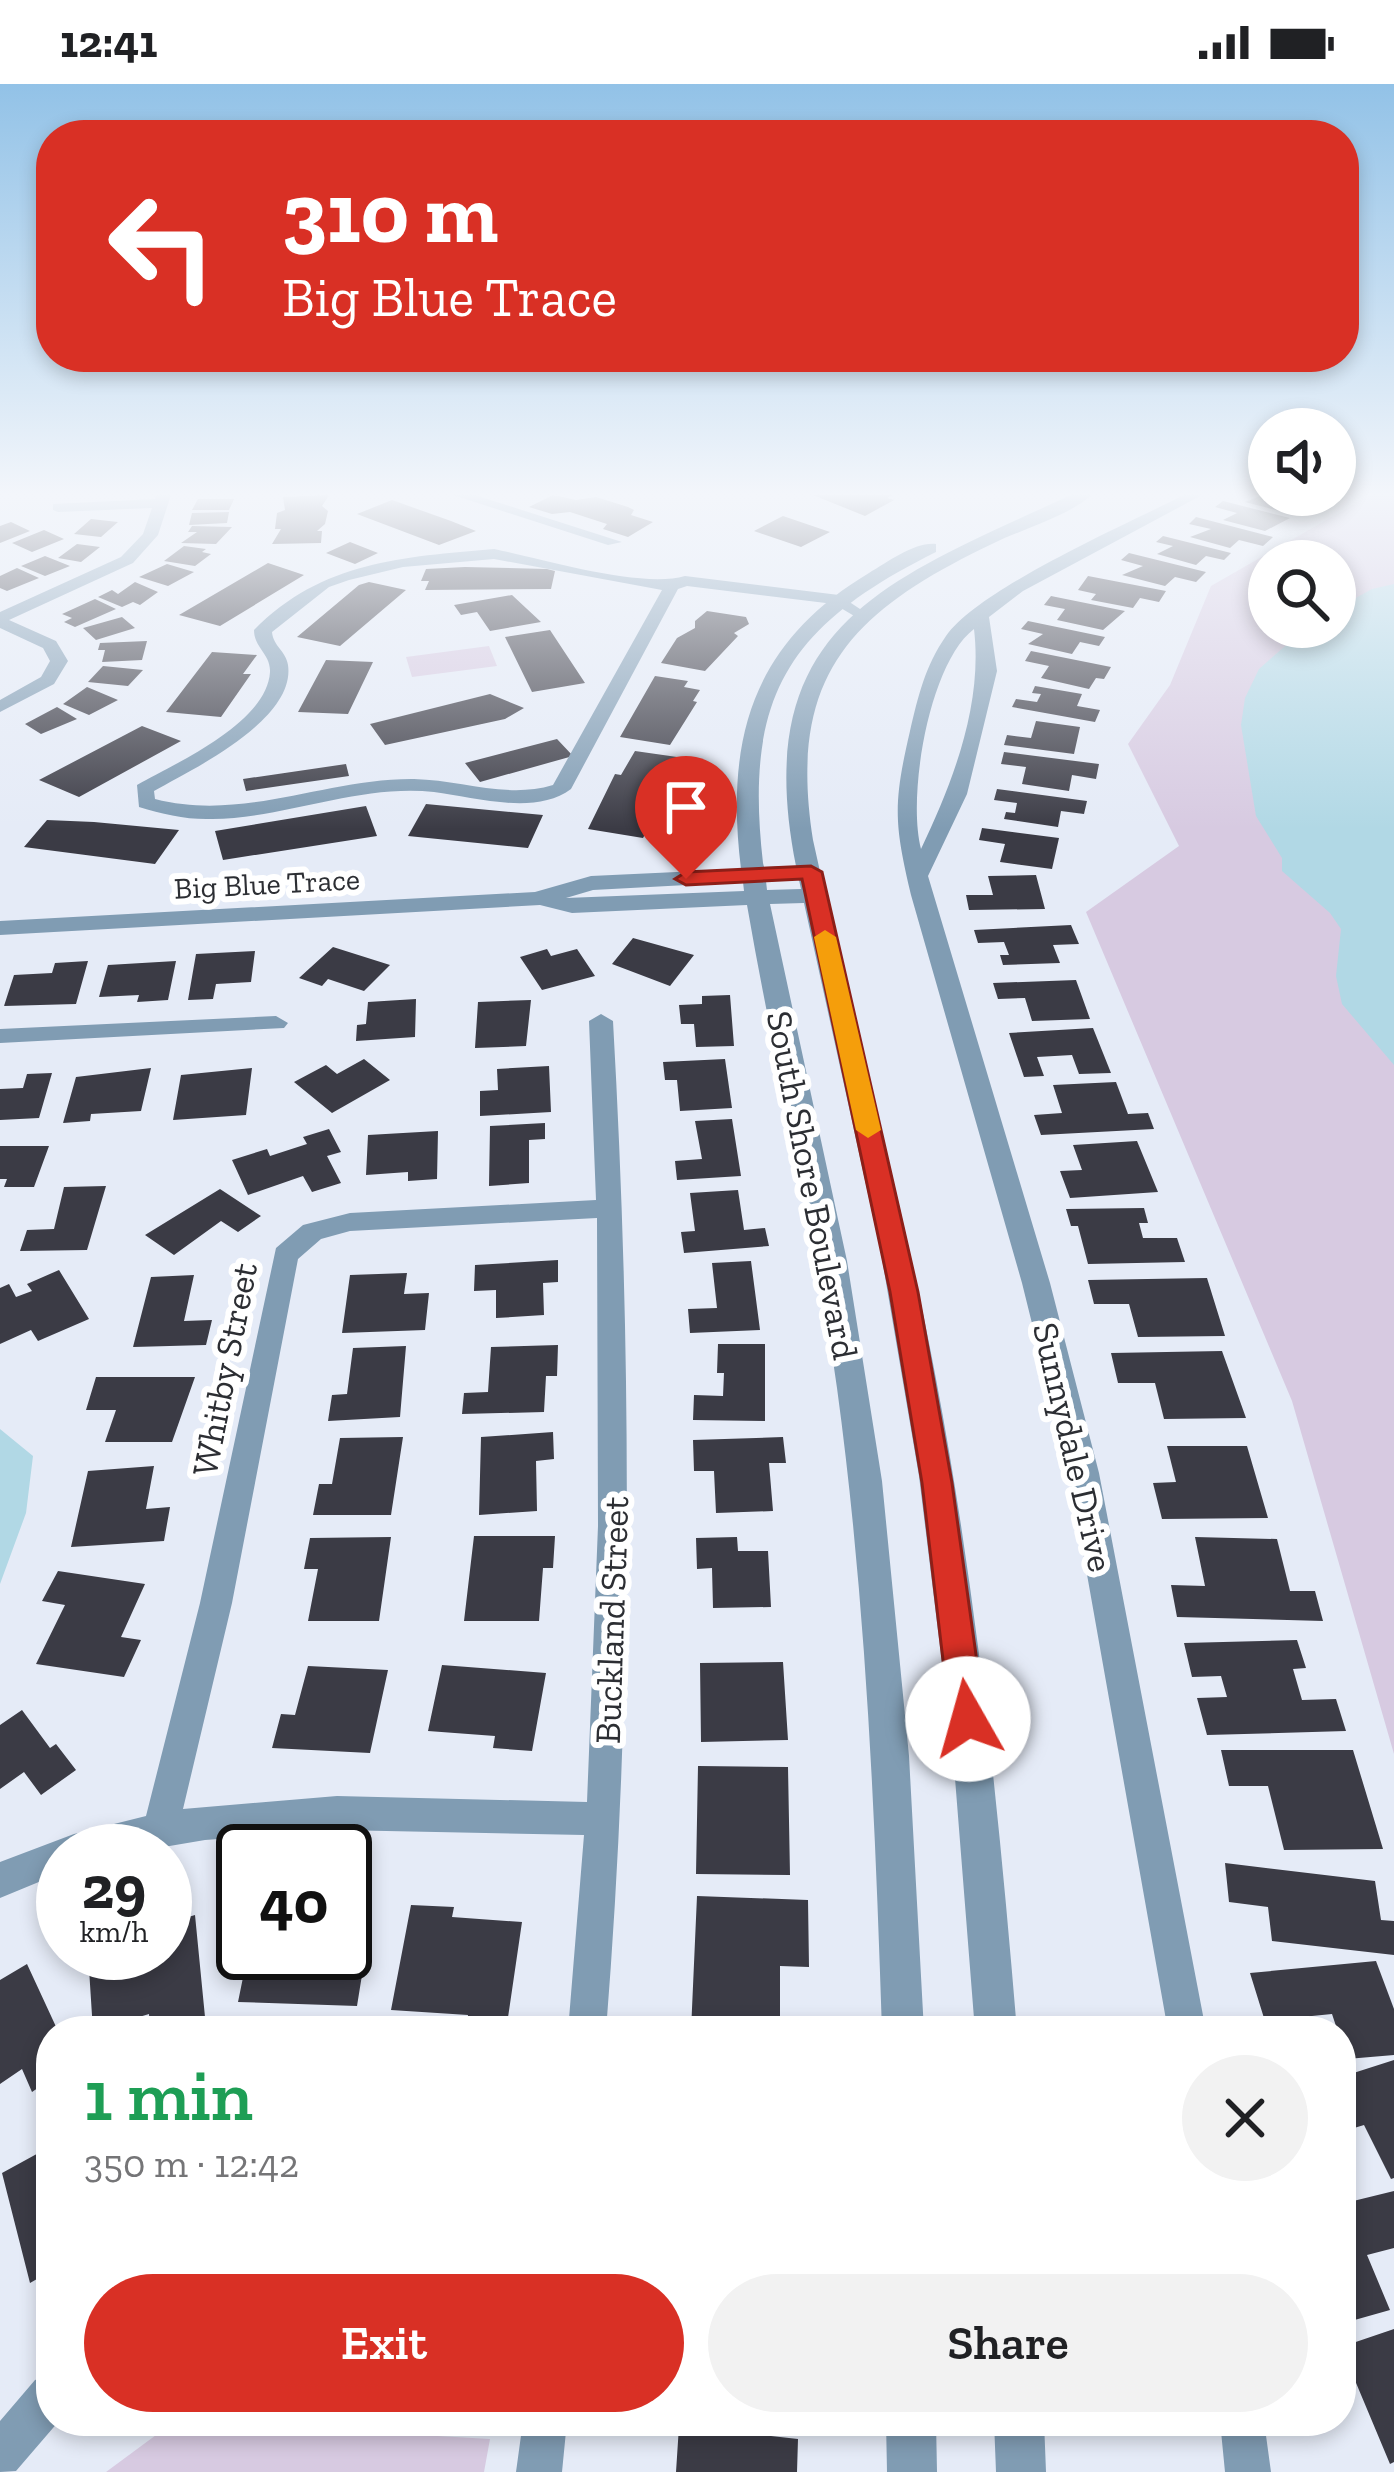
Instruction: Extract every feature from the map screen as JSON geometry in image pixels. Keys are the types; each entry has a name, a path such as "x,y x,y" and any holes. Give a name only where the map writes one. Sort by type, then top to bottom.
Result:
{"street":[{"path":"0,620 29,606"},
{"path":"293,606 263,630 263,641 277,656 280,669 278,682 250,724 144,789 142,797 157,808 205,817 386,786 535,795 561,790 661,606"},
{"path":"808,606 838,611"},
{"path":"815,606 838,611"},
{"name":"South Shore Boulevard","path":"844,606 770,682 751,736 747,765 756,888 839,1299 865,1490 887,1727 902,2016"},
{"name":"South Shore Boulevard","path":"848,606 838,611 796,735 795,793 904,1292 937,1483 968,1719 994,2016"},
{"name":"Sunnydale Drive","path":"995,606 955,635 933,671 905,794 908,835 1036,1282 1084,1473 1184,2016"},
{"path":"919,874 957,794 988,671 981,618"},
{"path":"0,620 43,641 58,656 58,668 48,680 6,702"},
{"name":"Big Blue Trace","path":"0,928 537,899 572,906 813,884"},
{"name":"Buckland Street","path":"587,2016 604,1819 616,1539 612,1208 601,1021"},
{"path":"0,1036 276,1023"},
{"name":"Whitby Street","path":"162,1824 216,1603 285,1256 311,1232 350,1222 612,1208"},
{"path":"187,1824 291,1812 604,1819"},
{"path":"0,1880 36,1866"},
{"path":"0,2455 36,2413"},
{"path":"539,2472 543,2436"},
{"path":"911,2436 912,2472"},
{"path":"1020,2436 1021,2472"},
{"path":"1244,2436 1248,2472"}],"shaded area":[{"path":"1203,606 1248,606 1248,648 1356,648 1356,606 1394,606 1394,1754 1292,1401 1086,912 1179,846 1128,744 1170,685"},
{"path":"489,646 497,666 412,677 406,657"},
{"path":"155,2436 490,2439 484,2472 106,2472"}],"water":[{"path":"1356,606 1394,606 1394,1065 1342,1004 1336,976 1341,929 1330,913 1282,871 1282,858 1256,816 1241,725 1245,698 1259,669 1283,648 1356,648"},
{"path":"0,1429 33,1456 26,1513 0,1584"}],"building":[{"path":"79,606 116,609 75,627 64,622 72,618 62,614"},
{"path":"194,606 252,606 220,626 179,615"},
{"path":"333,606 387,606 340,646 297,637"},
{"path":"455,606 524,606 541,622 490,631 477,612 461,615"},
{"path":"1052,606 1125,611 1103,630 1057,620 1065,609"},
{"path":"707,611 746,617 749,624 734,633 738,636 705,671 661,663 677,638 695,628 695,621"},
{"path":"122,617 135,628 96,640 83,628"},
{"path":"1028,621 1105,637 1099,646 1080,642 1072,654 1028,644 1043,634 1021,629"},
{"path":"550,630 585,683 532,692 505,637"},
{"path":"147,641 142,660 102,662 105,650 98,650 100,643"},
{"path":"1031,651 1111,667 1089,689 1041,678 1049,666 1025,661"},
{"path":"212,652 257,655 243,674 251,674 221,717 166,712"},
{"path":"326,660 373,662 348,714 298,712"},
{"path":"103,666 143,670 128,686 88,682"},
{"path":"655,676 688,681 684,687 700,690 670,745 620,737"},
{"path":"1035,686 1082,694 1077,706 1100,710 1095,722 1012,707 1016,699 1037,702 1041,694 1032,693"},
{"path":"87,687 118,700 89,715 63,704"},
{"path":"490,694 524,708 505,719 385,745 370,724"},
{"path":"57,707 77,719 41,734 25,724"},
{"path":"1036,721 1080,727 1074,754 1004,745 1007,735 1031,738"},
{"path":"142,726 181,741 79,797 39,780"},
{"path":"557,739 573,756 480,782 465,763"},
{"path":"635,751 684,758 666,781 673,782 643,838 588,829 615,774 621,775"},
{"path":"1004,752 1099,764 1096,779 1072,775 1069,791 1022,784 1026,767 1001,764"},
{"path":"346,764 349,776 246,791 243,779"},
{"path":"997,789 1087,801 1084,814 1061,811 1058,827 1004,819 1006,812 1015,813 1017,803 994,800"},
{"path":"426,804 543,815 528,848 408,836"},
{"path":"366,806 377,836 223,860 215,831"},
{"path":"47,820 179,830 155,864 24,847"},
{"path":"982,828 1059,838 1052,869 1000,862 1005,844 979,840"},
{"path":"1036,875 1045,909 969,910 966,895 993,895 988,876"},
{"path":"1071,925 1079,944 1053,945 1060,963 1003,965 1000,955 1009,955 1004,942 978,943 974,930"},
{"path":"633,938 694,955 670,986 612,964"},
{"path":"333,947 390,965 364,991 328,979 322,986 299,978"},
{"path":"547,949 551,956 577,949 595,976 542,990 520,957"},
{"path":"255,951 251,982 216,984 213,999 188,1000 196,954"},
{"path":"88,961 76,1004 4,1006 14,975 52,973 55,963"},
{"path":"176,961 168,1000 137,1002 139,995 99,997 108,965"},
{"path":"1076,980 1090,1019 1032,1021 1025,998 998,999 993,983"},
{"path":"730,995 734,1046 696,1047 694,1024 681,1024 679,1005 702,1004 702,996"},
{"path":"416,999 415,1037 356,1041 357,1025 366,1024 368,1002"},
{"path":"531,1000 526,1046 475,1048 478,1002"},
{"path":"1093,1028 1111,1073 1079,1074 1072,1055 1037,1057 1044,1076 1024,1077 1009,1033"},
{"path":"364,1059 390,1080 332,1113 294,1082 326,1065 337,1074"},
{"path":"725,1059 732,1108 680,1111 677,1080 665,1080 663,1062"},
{"path":"549,1066 551,1112 480,1116 480,1091 498,1090 497,1069"},
{"path":"151,1068 141,1111 91,1114 90,1121 63,1123 76,1077"},
{"path":"252,1068 246,1115 173,1120 181,1075"},
{"path":"52,1073 39,1118 0,1120 0,1089 23,1088 27,1074"},
{"path":"1116,1082 1128,1114 1148,1113 1154,1129 1041,1135 1034,1115 1062,1113 1053,1085"},
{"path":"732,1119 741,1176 677,1180 675,1161 702,1159 695,1121"},
{"path":"545,1123 545,1139 529,1140 529,1183 489,1186 490,1126"},
{"path":"329,1129 341,1152 327,1156 341,1183 312,1192 303,1176 248,1195 232,1160 267,1149 270,1156 307,1144 303,1137"},
{"path":"438,1131 437,1179 408,1181 408,1172 366,1175 368,1135"},
{"path":"1137,1141 1158,1192 1070,1198 1060,1171 1082,1170 1073,1145"},
{"path":"0,1146 49,1146 34,1187 4,1187 7,1179 0,1179"},
{"path":"106,1186 87,1250 20,1251 27,1230 54,1229 64,1187"},
{"path":"220,1189 261,1216 238,1232 221,1221 174,1255 145,1235"},
{"path":"738,1190 744,1230 765,1228 769,1246 684,1253 681,1232 695,1231 690,1193"},
{"path":"1144,1208 1148,1223 1139,1223 1143,1238 1177,1238 1185,1262 1088,1264 1078,1226 1071,1226 1066,1209"},
{"path":"558,1260 558,1282 543,1283 544,1315 496,1318 496,1290 474,1291 475,1265"},
{"path":"751,1261 760,1330 690,1333 688,1309 717,1308 712,1263"},
{"path":"59,1270 89,1319 38,1341 31,1330 0,1344 0,1288 9,1284 16,1297 32,1291 27,1284"},
{"path":"407,1273 404,1294 429,1293 425,1330 342,1333 350,1275"},
{"path":"194,1275 184,1321 212,1320 206,1345 133,1347 151,1277"},
{"path":"1207,1278 1225,1336 1138,1337 1129,1304 1094,1304 1088,1280"},
{"path":"718,1344 765,1344 765,1421 693,1420 694,1395 723,1396 724,1373 717,1373"},
{"path":"558,1345 557,1376 546,1376 544,1412 462,1414 464,1393 488,1392 491,1347"},
{"path":"406,1346 400,1417 328,1421 332,1395 347,1394 353,1348"},
{"path":"1222,1351 1246,1418 1164,1419 1155,1383 1118,1383 1111,1353"},
{"path":"96,1377 195,1377 172,1442 105,1442 116,1410 86,1410"},
{"path":"553,1432 554,1459 536,1461 537,1511 479,1515 481,1437"},
{"path":"403,1437 391,1515 313,1515 319,1484 332,1484 340,1438"},
{"path":"783,1437 786,1463 769,1463 773,1511 716,1513 714,1471 694,1471 693,1440"},
{"path":"1167,1446 1247,1446 1268,1518 1162,1519 1153,1483 1176,1482"},
{"path":"154,1466 146,1509 170,1507 164,1541 71,1547 88,1471"},
{"path":"474,1536 555,1536 553,1568 543,1568 539,1621 464,1621"},
{"path":"391,1537 379,1621 308,1621 318,1569 304,1569 310,1538"},
{"path":"737,1537 738,1551 768,1551 771,1607 713,1608 712,1568 697,1569 696,1538"},
{"path":"1195,1537 1277,1539 1290,1591 1315,1591 1323,1621 1177,1617 1171,1585 1205,1586"},
{"path":"58,1571 145,1584 121,1637 141,1640 124,1677 36,1664 65,1605 42,1601"},
{"path":"1297,1640 1306,1668 1293,1669 1302,1700 1336,1699 1346,1731 1207,1735 1197,1698 1227,1697 1221,1676 1192,1677 1184,1643"},
{"path":"783,1662 788,1740 701,1742 700,1663"},
{"path":"442,1665 546,1673 532,1751 493,1748 495,1736 428,1731"},
{"path":"308,1666 388,1670 370,1753 272,1748 281,1714 295,1715"},
{"path":"22,1710 50,1748 56,1744 76,1770 41,1795 24,1772 0,1789 0,1725"},
{"path":"1221,1750 1353,1750 1383,1849 1284,1850 1268,1786 1229,1786"},
{"path":"698,1766 788,1767 790,1875 696,1874"},
{"path":"1225,1863 1375,1881 1381,1920 1394,1921 1394,1955 1272,1941 1268,1907 1229,1902"},
{"path":"697,1896 808,1900 809,1967 780,1966 780,2016 692,2016"},
{"path":"411,1905 454,1907 452,1917 522,1922 508,2016 391,2010"},
{"path":"195,1915 205,2016 92,2016 90,1980 192,1980"},
{"path":"1376,1961 1394,2009 1394,2055 1356,2058 1356,2016 1263,2016 1250,1973"},
{"path":"27,1964 51,2016 36,2016 36,2089 32,2092 22,2069 0,2084 0,1980"},
{"path":"242,1980 361,1980 357,2006 238,2002"},
{"path":"1394,2060 1394,2178 1364,2125 1356,2127 1356,2072"},
{"path":"36,2154 36,2280 30,2283 2,2173"},
{"path":"1394,2191 1394,2248 1367,2255 1390,2310 1356,2320 1356,2200"},
{"path":"1394,2329 1394,2462 1390,2464 1356,2383 1356,2342"},
{"path":"678,2436 798,2439 797,2472 676,2472"}],"slow traffic":[{"path":"825,937 868,1130"}],"route":[{"path":"686,879 811,872 904,1292 937,1483 968,1719"}]}
